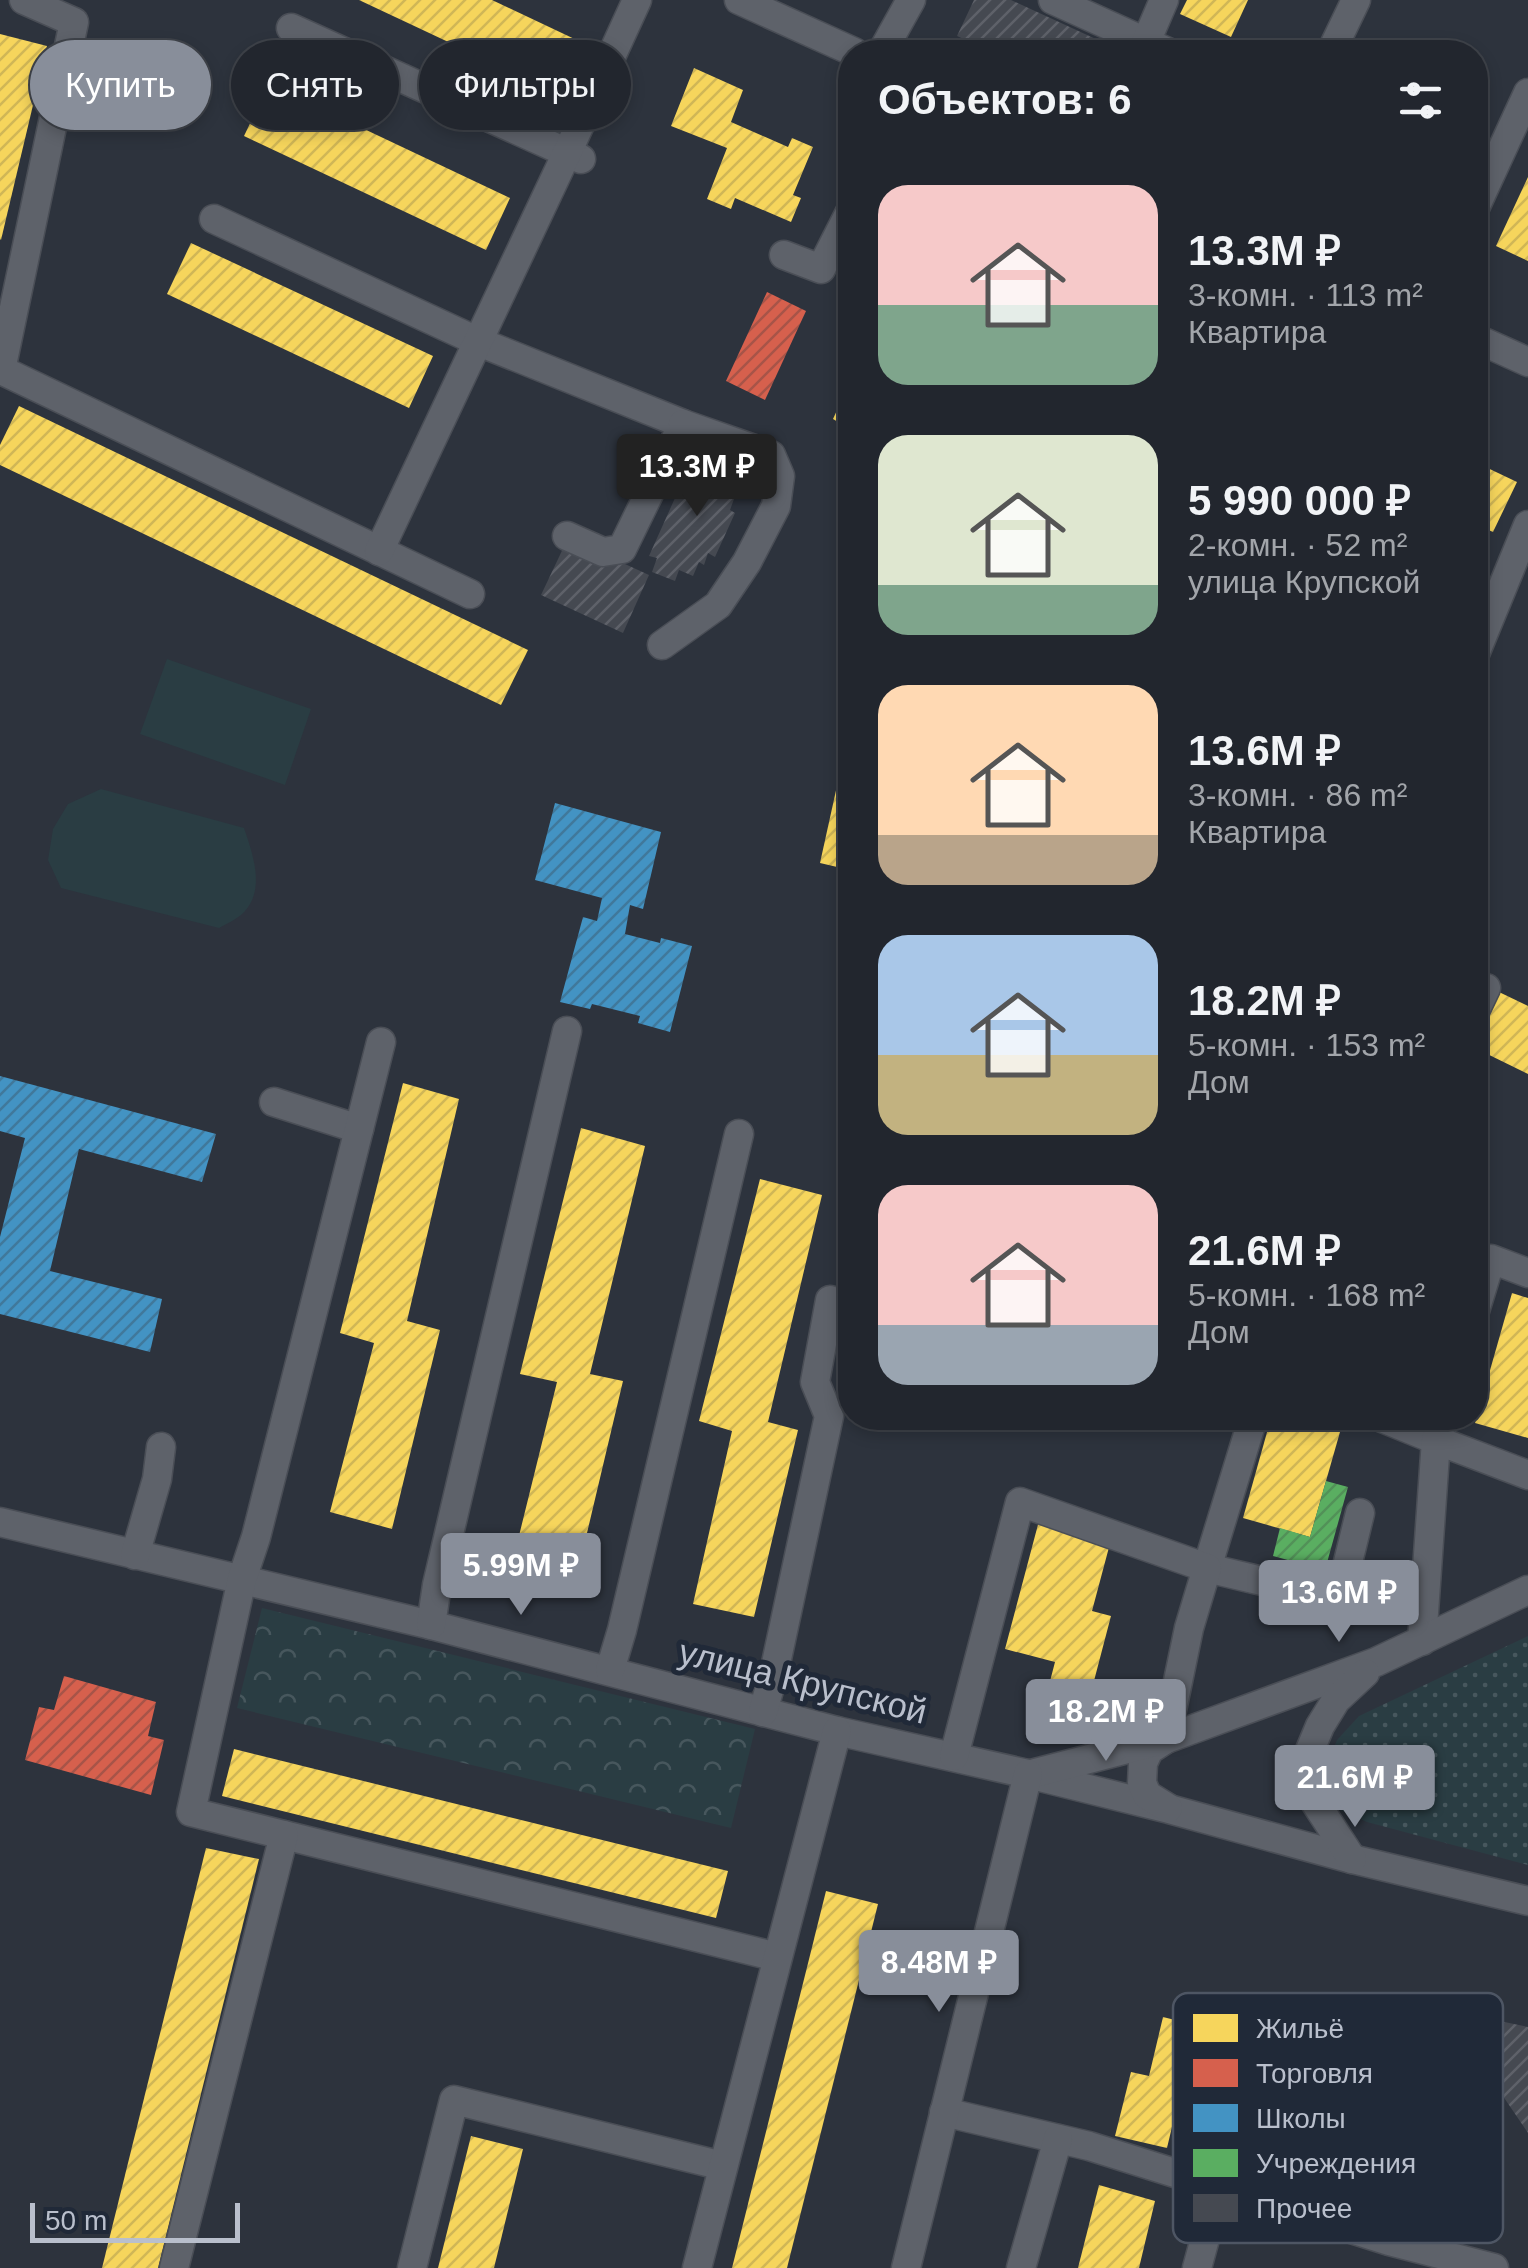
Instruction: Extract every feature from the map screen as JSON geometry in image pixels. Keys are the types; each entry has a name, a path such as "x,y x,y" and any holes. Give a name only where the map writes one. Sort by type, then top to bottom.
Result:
{"street":[{"path":"24,0 74,22 1,370 470,594"},
{"path":"379,551 479,342 575,156 636,0"},
{"path":"740,0 838,45"},
{"path":"889,40 911,0"},
{"path":"1054,0 1142,40"},
{"path":"1158,40 1164,0"},
{"path":"1337,40 1356,0"},
{"path":"291,28 575,156"},
{"path":"1488,177 1528,93"},
{"path":"214,219 479,342 771,455 780,476 776,506 746,562 718,605 662,646"},
{"path":"784,255 821,269 838,236"},
{"path":"1488,344 1528,362"},
{"path":"567,536 603,552 622,549 683,424"},
{"path":"1488,616 1528,525"},
{"path":"430,1625 567,1031"},
{"path":"381,1042 242,1580 192,1812 778,1956"},
{"path":"274,1102 360,1129"},
{"path":"610,1670 739,1134"},
{"path":"1488,1267 1491,1259 1528,1273"},
{"path":"763,1712 829,1416 816,1382 830,1300"},
{"path":"1170,1809 1147,1795 1142,1784 1142,1763 1149,1750 1166,1740 1190,1628 1249,1430"},
{"path":"1422,1641 1439,1430"},
{"path":"1441,1430 1528,1474"},
{"path":"135,1555 157,1479 161,1446"},
{"path":"954,1756 1020,1502 1207,1568 1339,1599 1426,1577"},
{"path":"1339,1599 1360,1512"},
{"name":"улица Крупской","path":"0,1522 430,1625 837,1731 1028,1774 1352,1859 1528,1900"},
{"path":"906,2268 1028,1774 1166,1740 1376,1662 1528,1590"},
{"path":"1352,1859 1313,1799 1308,1756 1336,1700 1376,1662"},
{"path":"697,2268 837,1731"},
{"path":"174,2268 284,1836"},
{"path":"412,2268 454,2100 724,2166"},
{"path":"944,2112 1088,2146 1173,2173"},
{"path":"1021,2268 1058,2139"},
{"path":"1197,2268 1204,2243"},
{"path":"1397,2243 1494,2268"}],"green space":[{"path":"167,659 311,709 285,785 140,734"},
{"path":"101,789 244,828 256,873 249,906 219,928 61,888 48,860 53,829 68,804"},
{"path":"262,1608 755,1729 731,1828 237,1708"},
{"path":"1528,1636 1528,1865 1367,1822 1338,1809 1328,1791 1330,1758 1337,1740 1359,1716"}],"building: Жильё":[{"path":"359,0 492,0 577,40 444,40"},
{"path":"1187,0 1248,0 1231,37 1180,14"},
{"path":"0,34 30,42 30,118 0,239"},
{"path":"694,68 743,90 731,122 788,147 792,138 813,147 793,195 801,198 791,222 735,198 731,209 707,199 727,148 671,126"},
{"path":"247,130 366,130 510,198 486,250 244,136"},
{"path":"1528,177 1528,261 1496,246"},
{"path":"191,243 433,356 409,408 167,294"},
{"path":"19,406 528,650 501,705 0,465 0,445"},
{"path":"1488,468 1517,482 1493,532 1488,530"},
{"path":"838,781 838,867 820,863"},
{"path":"1499,992 1528,1006 1528,1074 1488,1054 1488,1015"},
{"path":"403,1083 459,1099 407,1321 440,1330 392,1529 330,1512 374,1343 340,1333"},
{"path":"581,1128 645,1146 590,1374 623,1381 578,1571 514,1556 557,1382 520,1374"},
{"path":"760,1179 822,1195 768,1422 798,1430 754,1617 693,1604 732,1431 699,1421"},
{"path":"1512,1293 1528,1298 1528,1438 1488,1427 1488,1377"},
{"path":"1268,1430 1341,1430 1310,1537 1243,1518"},
{"path":"1040,1517 1112,1536 1092,1611 1111,1616 1089,1700 1048,1689 1055,1662 1005,1649"},
{"path":"234,1749 728,1871 716,1918 222,1796"},
{"path":"206,1848 259,1859 158,2268 102,2268"},
{"path":"826,1891 878,1904 787,2268 732,2268"},
{"path":"1163,2017 1173,2020 1173,2123 1167,2148 1115,2136 1131,2072 1149,2076"},
{"path":"471,2136 523,2149 494,2268 438,2268"},
{"path":"1099,2185 1155,2201 1139,2268 1078,2268"}],"building: Торговля":[{"path":"767,292 806,311 765,400 726,381"},
{"path":"64,1676 156,1702 148,1736 164,1740 151,1795 25,1760 39,1707 54,1710"}],"building: Школы":[{"path":"555,803 661,832 643,909 630,905 625,934 692,946 670,1032 638,1023 640,1016 592,1004 590,1009 560,1002 583,917 597,921 602,898 535,880"},
{"path":"0,1076 216,1134 202,1182 79,1149 50,1271 162,1299 150,1352 0,1314 0,1237 25,1138 0,1131"}],"building: Учреждения":[{"path":"1326,1481 1348,1487 1325,1570 1273,1556 1280,1528 1310,1537"}],"building: Прочее":[{"path":"974,0 1011,0 1098,40 966,40 957,36"},
{"path":"708,456 737,469 736,475 745,479 742,489 738,488 730,510 735,513 715,557 708,553 704,565 699,562 693,576 679,570 675,581 652,572 657,558 649,556 688,469 693,472 697,461"},
{"path":"568,538 649,575 623,633 541,595"},
{"path":"1503,2022 1528,2027 1528,2133 1503,2096"}]}
